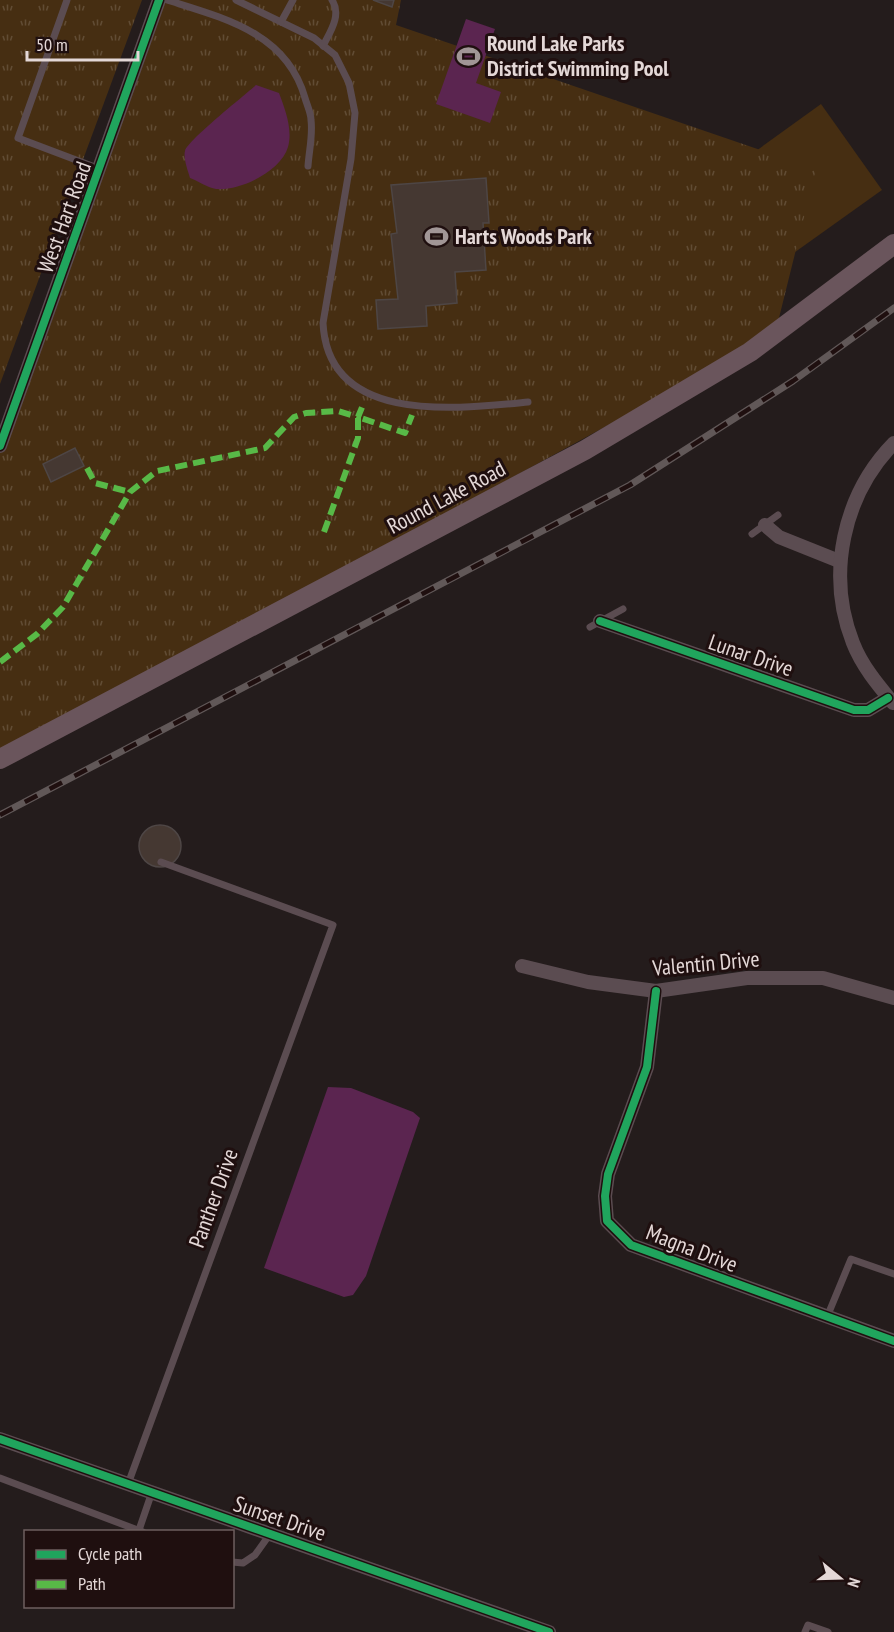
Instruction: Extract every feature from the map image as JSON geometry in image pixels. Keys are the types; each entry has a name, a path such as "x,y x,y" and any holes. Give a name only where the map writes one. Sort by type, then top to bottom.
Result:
{"main road":[{"name":"Round Lake Road","path":"0,759 585,450 750,352 894,244"}],"street":[{"name":"West Hart Road","path":"0,446 159,0"},
{"path":"891,701 871,677 853,642 842,600 839,561 847,524 864,483 894,443"},
{"path":"765,525 779,537 839,561"},
{"name":"Lunar Drive","path":"595,624 854,710 868,710 891,701"},
{"name":"Valentin Drive","path":"522,966 588,982 656,991 747,978 823,978 894,998"},
{"name":"Magna Drive","path":"656,991 647,1066 608,1174 605,1196 607,1221 631,1245 894,1341"},
{"name":"Sunset Drive","path":"0,1439 549,1632"}],"lane":[{"path":"67,0 18,138 100,169"},
{"path":"167,0 233,21 260,35 283,54 301,83 312,120 308,166"},
{"path":"236,0 324,46 335,55 349,83 355,113 351,159 323,323 324,344 332,364 346,381 375,397 448,410 528,402"},
{"path":"281,22 293,0"},
{"path":"324,46 335,21 336,6 332,0"},
{"path":"752,534 778,515"},
{"path":"595,624 623,609"},
{"name":"Panther Drive","path":"128,1484 333,925 161,862"},
{"path":"827,1317 851,1259 894,1274"},
{"path":"0,1478 138,1530"},
{"path":"141,1530 152,1492"},
{"path":"234,1562 243,1563 255,1555 270,1534"},
{"path":"805,1632 808,1625 828,1632"}],"green space":[{"path":"0,0 142,0 0,384"},
{"name":"Harts Woods Park","path":"160,0 401,0 396,25 816,169 775,334 0,757 0,439"},
{"path":"821,104 882,190 756,280 695,195"}],"shaded area":[{"name":"Round Lake Parks District Swimming Pool","path":"466,19 495,29 476,83 501,92 490,123 436,104"},
{"path":"256,85 279,93 290,133 284,156 259,178 237,187 216,189 190,178 185,157 188,145"},
{"path":"328,1087 351,1088 413,1112 420,1118 366,1276 353,1295 344,1297 264,1268"}],"building":[{"path":"373,0 394,0 392,7"},
{"path":"486,178 489,223 483,223 486,270 455,272 457,303 426,306 427,326 378,329 376,300 398,299 391,234 397,233 391,185"},
{"path":"75,448 84,466 51,482 43,464"},
{"path":"160,825 168,826 175,831 180,838 180,854 175,861 168,866 160,867 152,866 145,861 140,854 139,846 140,838 145,831 152,826"}],"railway":[{"path":"0,815 630,485 793,381 894,308"}],"marked path":[{"path":"0,662 37,634 63,607 130,492 157,471 265,448 294,417 306,413 338,411 358,417 363,405"},
{"path":"324,532 358,438 358,417 405,433 412,415"},
{"path":"87,468 95,483 130,492"}],"cycle path":[{"path":"0,446 159,0"},
{"path":"600,621 854,710 868,710 888,698"},
{"path":"656,991 647,1067 608,1174 605,1196 607,1221 631,1245 894,1341"},
{"path":"0,1439 549,1632"}],"place":[{"name":"Round Lake Parks District Swimming Pool","path":"469,56"},
{"name":"Harts Woods Park","path":"437,236"}]}
